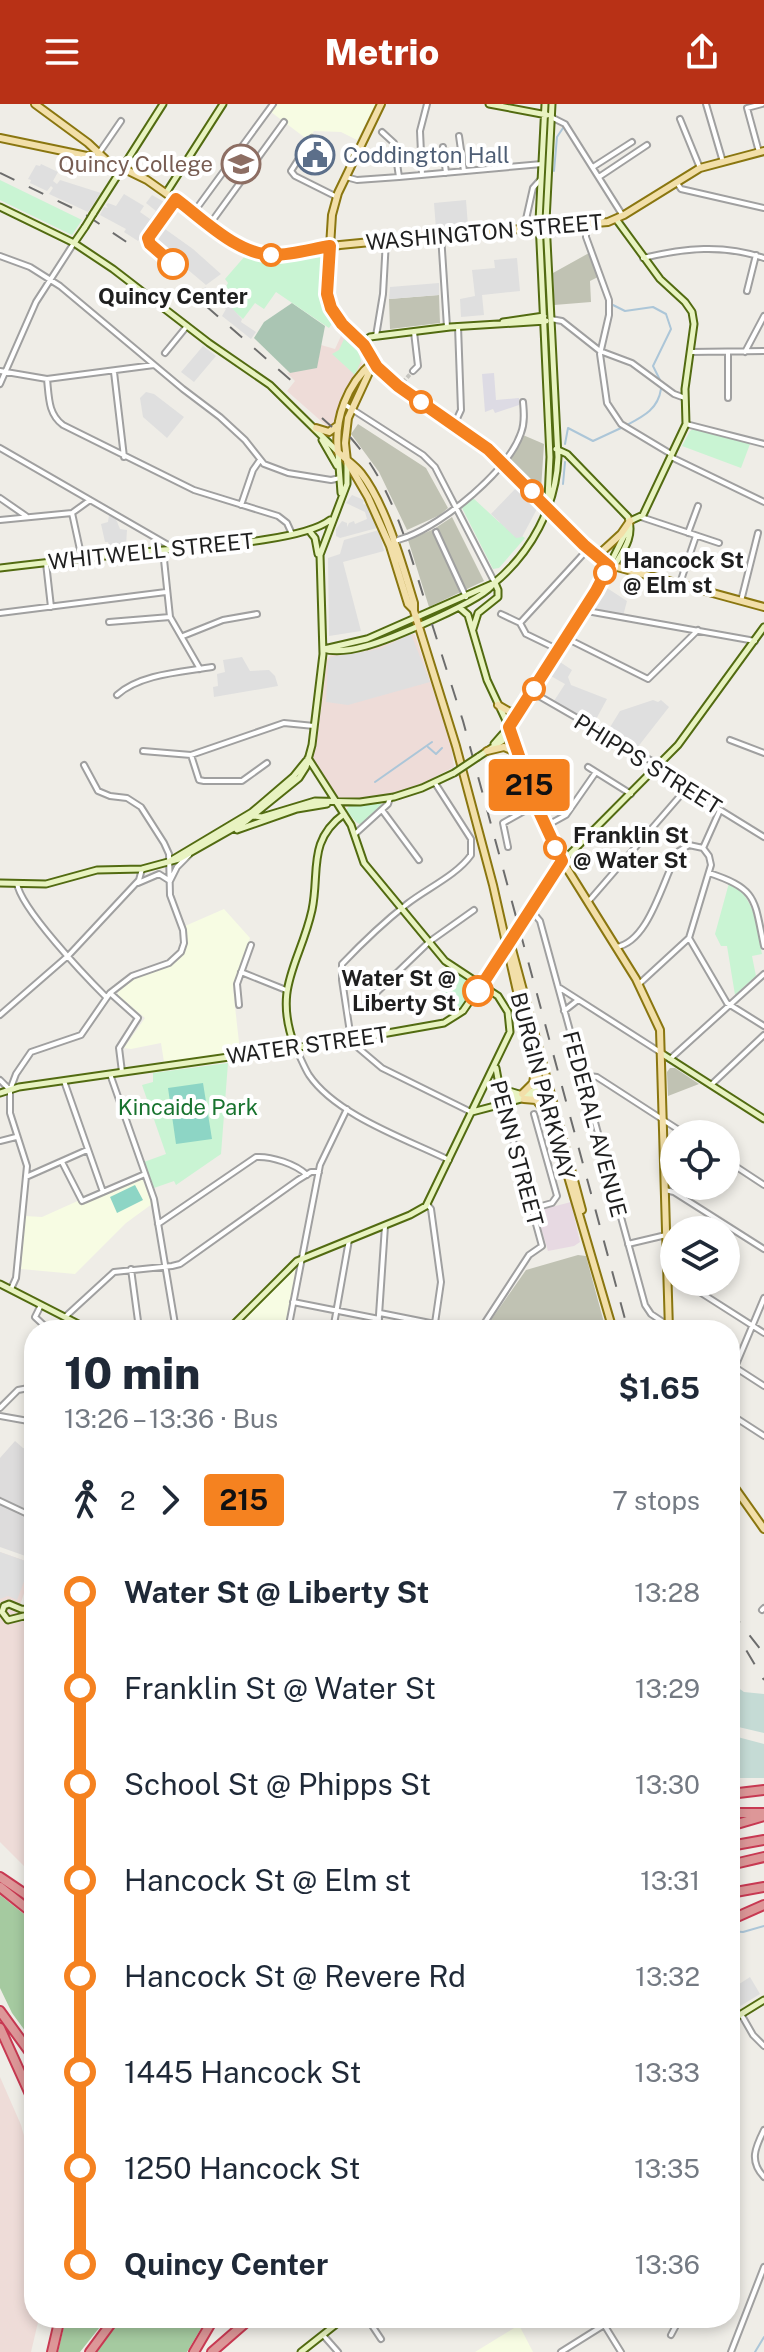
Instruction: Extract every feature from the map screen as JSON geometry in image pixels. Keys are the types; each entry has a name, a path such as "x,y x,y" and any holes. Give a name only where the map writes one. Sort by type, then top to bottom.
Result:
{"highway":[{"path":"740,1793 764,1790"},
{"path":"740,1814 764,1815"},
{"path":"740,1823 764,1815"},
{"path":"740,1844 764,1840"},
{"path":"740,1863 764,1857"},
{"path":"0,1877 24,1893"},
{"path":"740,1891 764,1885"},
{"path":"0,1887 24,1906"},
{"path":"740,1916 764,1905"},
{"path":"0,2011 24,2044"},
{"path":"0,2028 24,2081"},
{"path":"52,2352 58,2328"},
{"path":"90,2352 108,2328"},
{"path":"194,2352 208,2328"},
{"path":"212,2352 240,2328"}],"main road":[{"path":"35,104 106,160"},
{"path":"74,243 163,104"},
{"path":"166,193 223,104"},
{"path":"381,104 337,197 330,224 328,299 337,319 362,342 373,362 503,462 596,557 611,567 764,607"},
{"path":"489,104 548,116"},
{"path":"323,649 334,651 363,647 416,617 458,608 488,591 524,553 547,507 556,480 558,449 543,227 548,116 545,104"},
{"path":"547,507 551,472 541,179 552,104"},
{"path":"0,138 106,160"},
{"name":"WASHINGTON STREET","path":"106,160 166,193 243,248 282,255 330,246 586,224 619,218 700,168 761,151"},
{"name":"BURGIN PARKWAY","path":"0,207 74,243 259,376 316,428 367,482 396,540 416,617 454,738 546,1090 610,1320"},
{"path":"596,557 623,532 630,521 641,517 686,424 685,398 694,324 692,312 643,258 619,218"},
{"path":"362,342 376,336 447,327 511,325 551,319"},
{"path":"316,428 329,432 337,426 364,371 373,362"},
{"path":"319,562 348,479 345,437 347,407"},
{"path":"337,426 340,498"},
{"path":"169,861 251,815 260,817 311,802 390,798 435,783 502,741 611,567 630,521 623,509 567,454 553,446 549,426"},
{"path":"316,428 340,474"},
{"name":"BURGIN PARKWAY","path":"347,461 390,546 408,604 416,617"},
{"path":"345,490 353,483 360,484"},
{"path":"0,883 46,884 101,870 142,869 169,861 217,839 299,778 308,758 315,727 323,649 319,562 316,540 311,531 333,517"},
{"name":"WHITWELL STREET","path":"0,568 311,531 326,537"},
{"path":"432,614 494,584"},
{"path":"473,630 478,613 498,597 494,584"},
{"path":"458,608 468,615 485,675 521,757 536,805 562,861 639,984 660,1030 663,1120"},
{"name":"WATER STREET","path":"0,1093 450,1021 463,1011 482,986 562,861 658,767 764,630"},
{"path":"498,705 510,712 521,709"},
{"path":"487,751 506,747 521,757"},
{"path":"238,1320 302,1259 414,1214 427,1204 509,1035 509,1018 500,998 447,962 362,861 355,834 308,758"},
{"path":"217,839 297,809 336,802"},
{"path":"295,1047 286,1014 286,990 312,909 314,864 318,849 327,831 344,814"},
{"name":"BURGIN PARKWAY","path":"493,885 533,1059 546,1090 550,1118 588,1238"},
{"path":"661,1053 764,1119"},
{"name":"PENN STREET","path":"497,1059 496,1076 502,1102"},
{"path":"523,1096 534,1081 533,1059"},
{"path":"496,1076 507,1089 538,1102 550,1118"},
{"path":"472,1112 546,1090"},
{"path":"0,1284 71,1320"},
{"path":"671,1296 671,1320"},
{"path":"740,1493 761,1519 764,1529"},
{"path":"24,1607 7,1604 2,1610 6,1619 24,1616"},
{"path":"14,1619 18,1613 16,1606"},
{"path":"741,2014 764,2000"},
{"path":"301,2352 332,2328"}],"street":[{"path":"194,212 273,104"},
{"path":"422,175 420,131 427,104"},
{"path":"706,104 723,162"},
{"path":"761,151 747,108 762,104"},
{"path":"548,116 565,124 599,177 619,218"},
{"path":"680,119 700,168"},
{"path":"99,153 121,121"},
{"path":"210,224 284,122"},
{"path":"382,132 394,143 399,177"},
{"path":"459,136 464,171"},
{"path":"312,138 291,171 337,197"},
{"path":"593,167 632,142"},
{"path":"599,177 647,145"},
{"path":"443,147 446,173"},
{"path":"346,177 357,180 542,164"},
{"path":"524,228 535,184 541,179"},
{"path":"676,181 681,189 764,208"},
{"path":"586,224 586,237 609,300 609,315 600,351 605,396 612,413 624,426 671,456 764,502"},
{"path":"441,235 447,327"},
{"path":"376,336 383,294 386,240"},
{"path":"0,384 32,309 74,243"},
{"path":"643,258 670,251 717,247 764,258"},
{"path":"747,291 756,255"},
{"path":"0,257 50,278 231,427 260,460 282,472 331,480 340,474"},
{"path":"745,352 764,316"},
{"path":"551,319 565,323 600,351 632,363 674,394 685,398"},
{"path":"165,353 187,326"},
{"path":"454,425 461,413 458,326"},
{"path":"413,371 418,366 414,332"},
{"path":"690,352 764,351"},
{"path":"728,352 728,398"},
{"path":"3,371 47,379 154,365"},
{"path":"114,372 124,457"},
{"path":"47,379 54,419 194,490 280,517 289,525 292,534"},
{"path":"396,540 434,525 503,462 523,430 523,402"},
{"path":"347,407 429,460 494,584"},
{"path":"686,424 764,444"},
{"path":"0,448 175,549"},
{"path":"241,505 253,470 260,460"},
{"path":"0,498 26,516"},
{"path":"0,520 72,513 90,500"},
{"path":"688,533 698,506"},
{"path":"72,513 82,559"},
{"path":"641,517 719,543"},
{"path":"436,532 466,597"},
{"path":"741,601 758,533"},
{"path":"679,585 696,536"},
{"path":"520,623 588,549"},
{"path":"163,550 170,617 200,669"},
{"path":"46,563 51,607"},
{"path":"0,613 166,592"},
{"path":"584,610 756,641"},
{"path":"183,636 223,620 257,614"},
{"path":"501,614 520,623 526,634 559,650"},
{"path":"109,622 170,617"},
{"path":"566,638 648,679 698,630"},
{"path":"117,695 130,686 212,667"},
{"name":"PHIPPS STREET","path":"532,692 657,764 686,788 764,837"},
{"path":"143,751 191,755 284,723 315,727"},
{"path":"730,740 764,753"},
{"path":"191,755 199,780 204,781 242,781 267,763"},
{"path":"11,1289 16,1278 26,1157 11,1118 10,1090 29,1053 64,1043 83,1033 108,996 134,974 169,963 182,950 184,933 171,900 168,850 145,811 127,798 98,791 84,765"},
{"path":"588,767 631,794"},
{"path":"546,826 566,815 596,772"},
{"path":"435,783 471,839 472,850 468,859 401,908 342,965 351,1039 359,1050 378,1066 472,1112"},
{"path":"588,902 686,788"},
{"path":"355,834 389,803 390,798"},
{"path":"508,847 503,823 536,805"},
{"path":"703,848 721,809"},
{"path":"382,810 419,860"},
{"path":"616,947 623,946 645,925 679,851 691,845 703,848 710,858 709,873 689,938 639,984"},
{"path":"170,881 177,867 191,853"},
{"path":"0,1015 69,955 140,879 142,869"},
{"path":"709,873 737,882 749,893 764,946"},
{"path":"133,887 157,874 166,876 170,881"},
{"path":"17,883 19,893 32,915 108,996 138,1018 119,1048 122,1072"},
{"name":"FEDERAL AVENUE","path":"530,909 540,921 647,1309 660,1320"},
{"path":"377,992 429,942 474,910"},
{"path":"689,938 729,1005 764,1026"},
{"path":"239,1005 236,986 251,945"},
{"path":"241,972 286,990"},
{"path":"670,1059 764,974"},
{"path":"558,987 661,1053"},
{"path":"564,1011 578,1000"},
{"path":"711,1085 764,1035"},
{"path":"295,1047 310,1076 347,1109 449,1160"},
{"path":"110,1074 154,1199 174,1320"},
{"path":"582,1075 597,1077 663,1120"},
{"path":"0,1080 10,1090"},
{"path":"64,1081 103,1192"},
{"name":"PENN STREET","path":"486,1320 527,1257 542,1246 502,1102"},
{"path":"290,1320 319,1172 347,1109"},
{"path":"531,1209 552,1203 557,1196 534,1114"},
{"path":"0,1141 16,1137"},
{"path":"26,1177 87,1150"},
{"path":"158,1224 256,1157 268,1158 307,1175"},
{"path":"62,1162 82,1201 145,1174"},
{"path":"740,1169 764,1185"},
{"path":"65,1317 109,1274 180,1264 307,1175 319,1172"},
{"path":"687,1200 764,1249"},
{"path":"427,1204 431,1209 441,1278 435,1320"},
{"path":"379,1320 385,1226"},
{"path":"628,1244 660,1239"},
{"path":"335,1320 349,1240"},
{"path":"131,1269 138,1320"},
{"path":"706,1296 764,1333"},
{"path":"740,1350 764,1298"},
{"path":"293,1302 371,1320"},
{"path":"38,1320 35,1317 41,1305"},
{"path":"740,1371 764,1386"},
{"path":"0,1408 18,1390 24,1389"},
{"path":"0,1416 24,1420"},
{"path":"740,1420 764,1436"},
{"path":"0,1501 24,1512"},
{"path":"741,2014 764,2046"},
{"path":"764,2130 755,2148 754,2159 764,2177"},
{"path":"731,2352 764,2267"},
{"path":"374,2328 381,2339"},
{"path":"561,2352 599,2328"},
{"path":"606,2328 621,2352"},
{"path":"671,2335 675,2328"},
{"path":"323,2335 338,2352"}],"shaded area":[{"path":"276,104 376,104 357,140 341,132 314,131 308,140 271,112"},
{"path":"41,164 58,172 53,181 57,184 60,180 101,193 88,212 49,194 53,188 51,186 47,191 30,183 28,179 36,165"},
{"path":"124,194 144,206 140,212 150,219 156,211 146,203 152,195 166,203 138,241 124,232 126,229 100,215 104,207 108,208 108,203 116,206"},
{"path":"466,200 468,226 436,229 434,203"},
{"path":"165,229 221,274 206,285 155,242"},
{"path":"589,253 598,277 590,281 591,302 554,305 553,273"},
{"path":"517,258 520,291 482,295 484,315 461,317 460,299 475,296 472,270 495,268 494,260"},
{"path":"439,283 439,295 389,299 390,287"},
{"path":"205,287 232,308 242,319 241,322 256,332 251,339 222,316 226,309 202,291"},
{"path":"439,295 440,323 390,329 389,299"},
{"path":"292,303 325,326 317,368 290,373 254,338 264,322"},
{"path":"341,336 358,351 362,364 344,391 329,428 287,391 295,381 287,373 316,367 321,345 335,349"},
{"path":"203,346 216,356 194,382 181,372"},
{"path":"494,373 496,400 519,398 519,405 495,413 493,409 485,412 482,374"},
{"path":"146,392 154,394 184,417 167,438 143,417 140,398"},
{"path":"358,424 426,468 448,508 407,530 379,472 351,434"},
{"path":"523,435 544,444 541,489 510,459"},
{"path":"518,486 537,509 522,537 516,538 491,514"},
{"path":"352,495 368,505 377,528 340,538 336,536 336,529 342,521 347,523 347,527 354,521 355,524 367,519 365,512 346,503"},
{"path":"109,515 116,519 120,529 127,530 126,546 110,547 105,542 101,524 108,522"},
{"path":"452,517 484,581 429,607 408,540"},
{"path":"379,530 384,551 343,562 361,631 329,636 328,558 340,554 344,540"},
{"path":"607,588 627,601 623,616 592,609"},
{"path":"410,632 415,635 451,744 454,767 390,796 358,802 340,799 312,763 327,659 331,655 372,649"},
{"path":"411,634 430,682 348,705 326,702 328,661 331,657 380,649"},
{"path":"242,657 250,671 269,670 278,686 214,697 213,687 218,686 217,674 225,672 223,660"},
{"path":"560,662 572,670 568,677 571,685 607,699 594,723 590,721 592,715 589,719 580,716 554,701 565,684 549,675"},
{"path":"661,700 669,707 637,748 607,732 620,711"},
{"path":"224,909 250,938 233,989 240,1051 164,1062 161,1043 124,1048 145,1018 118,992 134,979 173,964 186,949 185,926"},
{"path":"675,1068 699,1084 668,1096 667,1072"},
{"path":"140,1173 152,1204 126,1223 75,1274 21,1269 25,1216 42,1217"},
{"path":"571,1202 580,1242 548,1251 536,1211"},
{"path":"578,1255 586,1256 603,1320 491,1320 526,1270"},
{"path":"298,1265 287,1320 242,1320"},
{"path":"15,1441 24,1448 24,1555 0,1547 0,1458"},
{"path":"0,1552 24,1560 24,1594 14,1623 24,1621 24,1866 0,1842"},
{"path":"0,1552 24,1561 24,1582 17,1600 8,1596 0,1599"},
{"path":"740,1689 764,1694 764,1733 740,1727"},
{"path":"740,1738 764,1744 764,1778 740,1778"},
{"path":"750,1977 760,1994 740,2006 740,1984"},
{"path":"0,2077 24,2136 24,2328 37,2328 31,2352 0,2352"},
{"path":"514,2328 521,2328 533,2352 475,2352"}],"green space":[{"path":"0,180 82,220 72,235 0,200"},
{"path":"245,256 272,264 320,256 324,260 322,298 333,322 329,328 276,292 264,309 255,303 243,319 220,298 228,283 225,279"},
{"path":"344,339 358,351 361,361 355,375 332,354 339,350"},
{"path":"693,429 750,444 741,468 682,446"},
{"path":"472,497 499,522 525,538 499,568 493,569 462,508"},
{"path":"380,802 382,806 361,825 346,810 350,805"},
{"path":"729,883 750,904 762,954 752,956 756,976 735,995 727,946 721,946 715,934"},
{"path":"457,973 473,984 473,990 459,1009 449,1016 440,992"},
{"name":"Kincaide Park","path":"228,1063 221,1154 176,1185 174,1181 154,1188 144,1162 166,1154 142,1085 153,1082 153,1073"},
{"path":"203,1083 212,1139 176,1144 168,1088"},
{"path":"135,1185 143,1200 117,1213 110,1197"},
{"path":"0,1895 24,1914 24,2029 0,1988"},
{"path":"64,2328 99,2328 80,2352 58,2352"},
{"path":"114,2328 201,2328 187,2352 96,2352"}],"waterway":[{"path":"554,171 557,137 563,128"},
{"path":"613,305 625,311 653,307 666,314 671,329 653,366 660,380"},
{"path":"627,425 653,407 661,389"},
{"path":"565,444 568,428 593,441 621,428"},
{"path":"563,484 565,462"},
{"path":"375,782 432,742"},
{"path":"428,747 436,754 442,748"},
{"path":"740,1932 764,1926"},
{"path":"755,2352 764,2337"}],"tunnel":[{"path":"403,382 413,371"}],"railway":[{"path":"0,173 83,213 134,247"},
{"path":"206,306 294,383"},
{"path":"322,418 332,427"},
{"path":"350,437 387,493 424,598"},
{"path":"432,624 463,721 625,1320"},
{"path":"740,1623 764,1654"},
{"path":"740,1640 764,1680"}],"bus line":[{"name":"215","path":"173,264 150,244 148,238 176,199 253,252 277,255 330,246 327,294 331,308 337,319 364,345 381,372 488,449 596,557 609,566 509,727 536,805 562,861 478,991"}],"place":[{"name":"Coddington Hall","path":"315,155"},
{"name":"Quincy College","path":"241,164"},
{"name":"Quincy Center","path":"173,264"},
{"name":"Hancock St @ Elm st","path":"605,573"},
{"name":"Franklin St @ Water St","path":"555,848"},
{"name":"Water St @ Liberty St","path":"478,991"}]}
